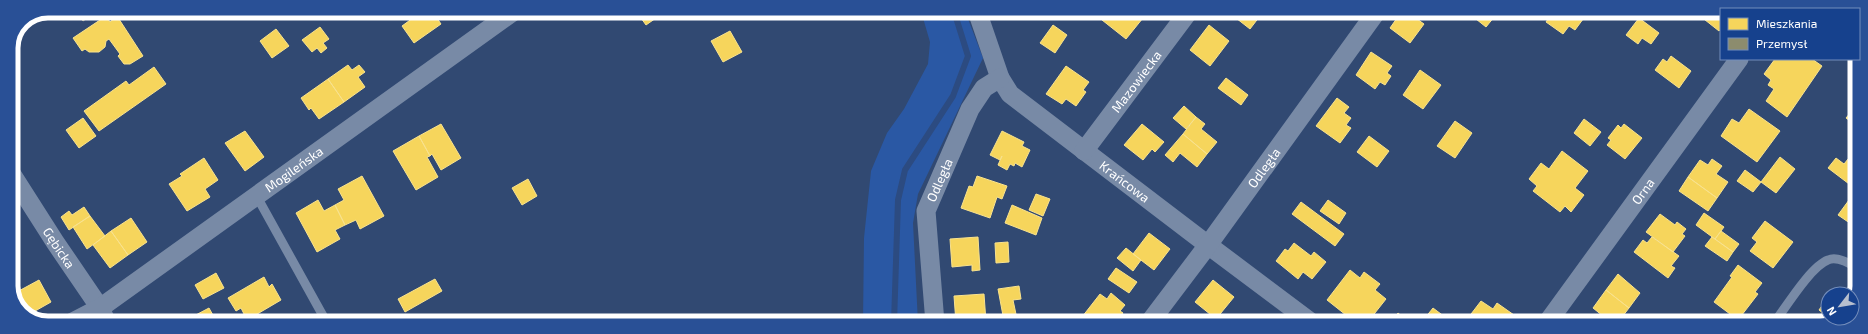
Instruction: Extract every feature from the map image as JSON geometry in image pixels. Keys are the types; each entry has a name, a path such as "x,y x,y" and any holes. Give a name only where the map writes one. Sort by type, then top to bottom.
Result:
{"street":[{"name":"Mogileńska","path":"104,315 256,195 504,18"},
{"name":"Krańcowa","path":"979,18 1000,78 1010,94 1303,316"},
{"name":"Mazowiecka","path":"1084,151 1184,18"},
{"name":"Odległa","path":"1154,316 1208,245 1372,18"},
{"name":"Orna","path":"1552,316 1738,60"},
{"name":"Odległa","path":"934,316 926,211 970,109 984,88 1000,78"},
{"name":"Gębicka","path":"18,184 104,315"}],"lane":[{"path":"256,195 323,316"},
{"path":"1779,316 1818,265 1829,259 1840,259 1850,264"}],"shaded area":[{"path":"923,18 968,18 983,58 918,194 913,223 918,316 863,316 864,238 871,171 887,133 904,109 928,64 930,42"}],"building: Mieszkania":[{"path":"103,18 107,18 110,22 115,18 118,18 143,56 130,64 124,64 118,56 120,54 109,39 106,41 105,47 99,52 89,52 85,49 82,51 73,38"},
{"path":"413,18 437,18 441,24 414,43 402,26"},
{"path":"641,18 656,18 646,25"},
{"path":"1104,18 1143,18 1126,39 1102,20"},
{"path":"1236,18 1258,18 1250,29"},
{"path":"1397,18 1416,18 1424,24 1410,43 1390,28"},
{"path":"1475,18 1493,18 1486,27"},
{"path":"1549,18 1584,18 1575,30 1569,26 1563,34 1546,22"},
{"path":"1639,18 1659,33 1651,44 1642,38 1638,44 1626,35"},
{"path":"1703,18 1720,18 1719,31"},
{"path":"1053,25 1067,35 1055,53 1040,43"},
{"path":"1209,25 1229,41 1210,66 1190,50"},
{"path":"320,27 329,39 323,43 327,48 321,53 317,48 312,52 302,40"},
{"path":"276,29 289,46 272,58 260,41"},
{"path":"730,31 742,52 723,62 711,41"},
{"path":"1371,52 1392,66 1387,73 1391,76 1385,85 1380,82 1375,89 1356,75"},
{"path":"1671,56 1691,71 1679,88 1655,70 1663,59 1667,62"},
{"path":"1774,60 1813,60 1822,66 1787,117 1766,101 1774,89 1768,85 1771,80 1764,74"},
{"path":"348,65 352,70 359,65 365,72 358,77 365,87 344,102 328,79"},
{"path":"1066,66 1089,82 1083,90 1086,92 1076,106 1066,99 1062,104 1046,94"},
{"path":"154,67 166,84 99,131 84,111 126,81 129,85"},
{"path":"1420,70 1441,85 1423,109 1403,95"},
{"path":"1226,78 1248,95 1241,105 1218,88"},
{"path":"328,79 344,102 319,119 311,108 309,110 301,98"},
{"path":"1337,98 1349,107 1344,113 1351,118 1346,125 1351,128 1340,143 1316,126"},
{"path":"1184,106 1196,117 1186,129 1173,118"},
{"path":"1749,109 1780,131 1757,162 1721,136 1732,119 1739,123"},
{"path":"1850,113 1850,121 1846,118"},
{"path":"1196,117 1205,124 1201,129 1217,142 1207,154 1183,134"},
{"path":"83,118 96,136 79,148 66,130"},
{"path":"1584,119 1601,132 1590,146 1574,133"},
{"path":"1455,121 1472,133 1455,158 1437,146"},
{"path":"441,124 461,158 441,170 432,154 430,156 419,136"},
{"path":"1142,124 1164,142 1155,152 1152,149 1143,160 1124,145"},
{"path":"1624,124 1642,138 1625,159 1607,145 1611,140 1608,138 1618,125 1621,128"},
{"path":"245,131 264,157 245,171 225,143"},
{"path":"1002,131 1024,142 1022,146 1030,150 1022,167 1015,163 1014,166 1010,164 1007,170 998,165 1002,156 1000,160 990,155"},
{"path":"1183,134 1207,154 1197,167 1180,153 1173,162 1165,155"},
{"path":"419,136 430,156 427,157 438,177 416,190 393,151"},
{"path":"1369,136 1389,151 1377,167 1357,152"},
{"path":"1562,151 1588,171 1575,188 1584,195 1571,212 1565,206 1560,212 1533,191 1537,186 1529,179 1541,163 1549,169"},
{"path":"1780,157 1795,169 1776,193 1761,182"},
{"path":"1850,157 1850,185 1828,168 1836,158 1844,164"},
{"path":"204,158 218,180 205,189 210,197 187,211 169,184 182,176 180,174"},
{"path":"1712,159 1722,166 1716,174 1728,182 1717,198 1688,177 1700,160 1708,165"},
{"path":"1745,170 1761,182 1753,192 1737,181"},
{"path":"362,176 384,216 360,229 356,220 345,225 335,205 344,200 338,189"},
{"path":"977,176 1007,186 1002,199 997,197 990,218 961,208 969,186 973,187"},
{"path":"1688,177 1717,198 1708,211 1679,191"},
{"path":"528,179 537,196 522,205 512,188"},
{"path":"1036,194 1050,199 1043,216 1029,210"},
{"path":"318,200 324,211 335,205 345,225 335,230 340,239 317,252 296,213"},
{"path":"1328,200 1346,213 1339,224 1320,211"},
{"path":"1849,200 1850,201 1850,223 1838,215"},
{"path":"1301,202 1344,234 1335,246 1292,214"},
{"path":"1012,205 1042,218 1036,235 1005,223"},
{"path":"84,207 90,216 69,230 61,217 69,211 72,215"},
{"path":"1704,213 1724,227 1715,239 1696,225"},
{"path":"1660,214 1675,225 1677,222 1686,229 1682,234 1685,236 1673,252 1646,232"},
{"path":"90,216 105,236 87,249 73,227"},
{"path":"131,218 147,242 128,255 111,231"},
{"path":"1765,221 1793,242 1773,268 1750,251 1757,242 1752,238"},
{"path":"111,231 128,255 110,268 93,245"},
{"path":"1721,231 1739,244 1733,252 1715,239"},
{"path":"1149,233 1170,249 1154,270 1133,254"},
{"path":"978,237 980,270 972,271 972,265 952,267 950,239"},
{"path":"1652,237 1679,256 1671,266 1675,268 1668,278 1634,252 1643,240 1647,243"},
{"path":"1712,237 1733,252 1727,261 1705,246"},
{"path":"1008,242 1009,262 996,263 995,243"},
{"path":"1294,243 1311,256 1314,252 1326,262 1312,279 1303,272 1298,279 1276,261 1285,249 1288,251"},
{"path":"1126,248 1141,260 1133,271 1117,258"},
{"path":"1738,265 1762,283 1755,292 1758,294 1741,316 1733,316 1714,302 1732,277 1730,276"},
{"path":"1116,268 1137,282 1129,293 1108,279"},
{"path":"1350,270 1360,278 1364,272 1380,284 1375,290 1386,299 1373,316 1347,316 1327,300"},
{"path":"216,273 224,288 203,299 195,285"},
{"path":"1618,274 1640,293 1629,308 1606,290"},
{"path":"264,277 269,287 272,284 281,300 254,316 245,316 241,308 236,311 228,298"},
{"path":"435,279 442,291 405,312 398,299"},
{"path":"39,280 51,302 33,312 24,304 19,291"},
{"path":"1213,280 1234,297 1218,316 1212,316 1195,302"},
{"path":"1019,286 1021,299 1013,300 1016,316 1003,316 998,289"},
{"path":"1606,290 1629,308 1623,316 1603,316 1593,308"},
{"path":"1111,293 1125,305 1120,311 1123,313 1121,316 1083,316 1100,294 1107,299"},
{"path":"984,294 986,316 955,316 954,296"},
{"path":"1481,301 1493,309 1497,303 1514,315 1513,316 1470,316"},
{"path":"209,308 213,316 194,316"},
{"path":"1433,308 1444,316 1427,316"}],"waterway":[{"path":"894,316 898,200 905,170 953,96 968,56 956,18"}]}
